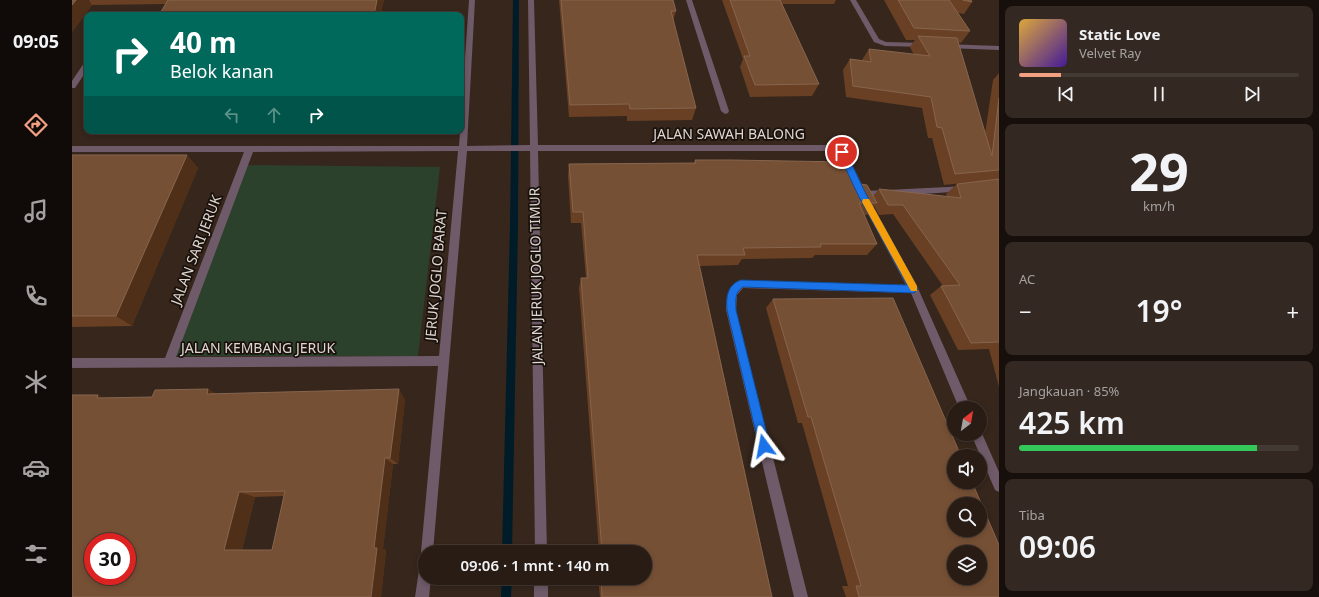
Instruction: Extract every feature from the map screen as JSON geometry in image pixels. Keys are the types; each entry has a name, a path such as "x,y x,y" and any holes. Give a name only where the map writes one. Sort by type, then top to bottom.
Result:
{"street":[{"name":"JERUK JOGLO BARAT","path":"464,104 466,17 472,0"},
{"name":"JALAN JERUK JOGLO TIMUR","path":"531,0 541,545"},
{"path":"689,0 725,111"},
{"path":"852,0 876,40 880,42 935,46 999,48"},
{"path":"72,86 84,69"},
{"name":"JERUK JOGLO BARAT","path":"427,545 445,361 463,134"},
{"name":"JALAN SARI JERUK","path":"168,362 250,148"},
{"name":"JALAN SAWAH BALONG","path":"72,149 832,148 842,152 862,195 914,289 962,401"},
{"path":"862,195 973,188"},
{"path":"801,597 732,310 731,298 734,289 741,284 914,289"},
{"name":"JALAN KEMBANG JERUK","path":"72,363 445,361"},
{"path":"980,441 999,486"},
{"path":"422,597 423,585"},
{"path":"541,585 541,597"}],"green space":[{"path":"242,165 440,167 418,356 168,356"}],"building":[{"path":"168,0 377,0 375,12 161,12"},
{"path":"561,0 673,0 676,11 671,11 696,108 630,109 629,104 570,105"},
{"path":"730,0 780,0 819,84 755,85 744,56 750,56"},
{"path":"898,0 949,0 970,31 914,28"},
{"path":"918,36 957,38 992,156 999,98 999,170 955,174 942,128 937,127 931,97 853,86 850,59 871,62 869,49 930,56"},
{"path":"72,155 187,155 116,316 72,316"},
{"path":"695,160 845,162 854,183 867,185 877,203 859,203 877,244 820,244 821,247 743,248 745,255 697,255 772,597 602,597 601,585 652,585 652,545 601,545 581,278 588,278 583,212 573,212 569,164 696,163"},
{"path":"999,179 999,342 971,343 941,286 960,285 903,205 888,205 879,189 961,198 957,184"},
{"path":"893,298 947,423 947,441 955,441 958,449 947,449 947,489 975,489 978,497 947,497 947,537 987,537 987,517 999,545 999,597 859,597 856,586 861,586 811,417 808,417 773,299"},
{"path":"208,389 207,394 399,389 390,458 385,458 374,548 377,548 371,597 72,597 72,395 98,395 97,398 152,397 155,390","holes":["285,491 272,550 224,550 239,492"]}],"waterway":[{"path":"507,545 514,225 516,0"},
{"path":"506,597 507,585"}],"slow traffic":[{"path":"866,202 914,289"}],"route":[{"path":"764,446 732,310 731,298 734,289 741,284 914,289 862,195 842,152"}]}
